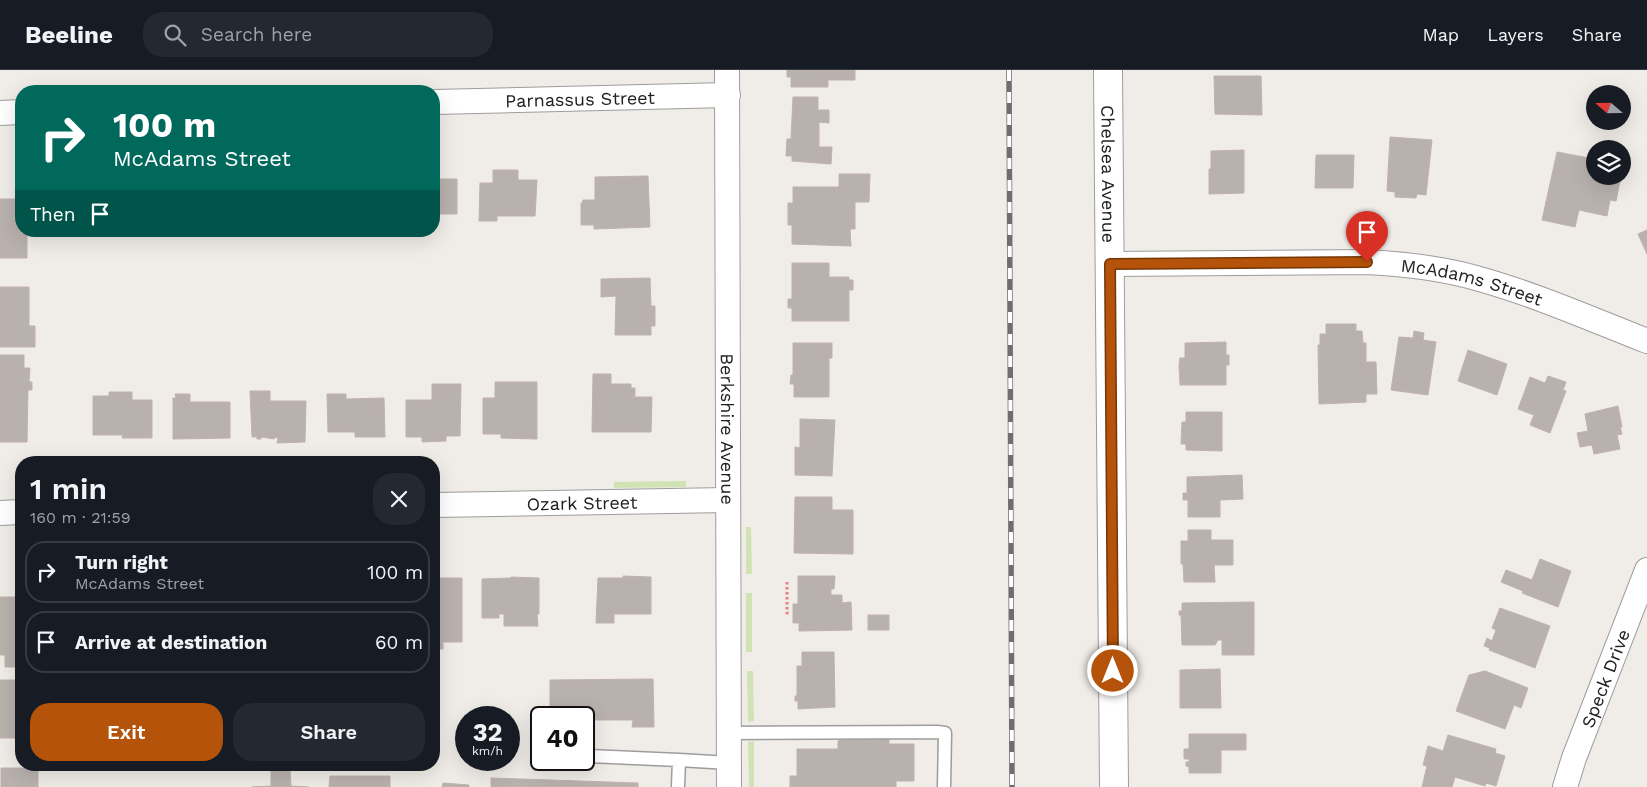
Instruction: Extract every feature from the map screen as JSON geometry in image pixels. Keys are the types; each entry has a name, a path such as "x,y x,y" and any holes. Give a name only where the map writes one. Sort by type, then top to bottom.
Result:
{"street":[{"name":"Berkshire Avenue","path":"727,70 730,787"},
{"name":"Chelsea Avenue","path":"1108,70 1114,787"},
{"name":"Parnassus Street","path":"440,102 728,95"},
{"path":"0,113 15,112"},
{"name":"McAdams Street","path":"1110,264 1367,262 1426,267 1475,277 1523,293 1647,341"},
{"name":"Ozark Street","path":"440,505 728,500"},
{"path":"0,513 15,512"},
{"name":"Speck Drive","path":"1565,787 1574,758 1647,570"}],"lane":[{"path":"729,733 945,733 944,787"},
{"path":"595,756 729,763"},
{"path":"678,787 679,760"}],"path":[{"path":"787,582 787,613 791,613"}],"green space":[{"path":"686,481 686,487 614,488 614,482"},
{"path":"746,527 751,527 752,574 746,574"},
{"path":"746,593 752,593 752,652 746,652"},
{"path":"747,671 753,671 754,721 748,722"},
{"path":"754,741 754,787 749,787 748,742"}],"building":[{"path":"787,70 855,70 855,80 828,80 828,87 791,87 791,77 787,77"},
{"path":"1214,76 1261,76 1262,115 1215,114"},
{"path":"793,97 818,97 818,110 829,110 829,123 819,122 819,147 832,147 831,164 792,161 792,156 786,156 787,139 791,139"},
{"path":"1390,137 1432,140 1426,195 1417,194 1416,198 1395,197 1395,192 1387,191"},
{"path":"1244,150 1244,193 1209,194 1211,151"},
{"path":"1557,152 1586,157 1586,185 1619,185 1616,201 1610,200 1607,216 1579,210 1575,227 1542,220"},
{"path":"1316,155 1354,155 1353,188 1315,188"},
{"path":"493,170 518,170 518,180 537,180 535,216 497,216 497,221 479,221 480,183 493,183"},
{"path":"839,174 870,174 869,202 855,202 855,229 850,229 851,246 792,244 792,225 788,225 788,203 793,203 793,187 839,187"},
{"path":"648,176 650,227 594,229 594,225 581,225 581,203 583,200 595,200 595,177"},
{"path":"440,179 457,179 457,214 440,214"},
{"path":"0,199 15,199 15,237 27,237 27,258 0,258"},
{"path":"1647,230 1647,254 1638,234"},
{"path":"792,263 829,263 829,277 849,277 849,280 853,280 853,290 849,290 849,321 792,321 792,308 788,308 788,299 792,299"},
{"path":"650,278 651,306 655,306 655,326 651,326 651,335 615,335 616,296 601,297 601,279"},
{"path":"0,287 29,287 29,326 35,326 35,347 0,347"},
{"path":"1326,324 1356,324 1356,331 1362,331 1363,343 1366,343 1366,362 1376,362 1377,394 1366,394 1366,402 1319,404 1318,345 1320,345 1320,334 1326,334"},
{"path":"1414,331 1424,333 1423,340 1436,342 1428,395 1391,390 1399,337 1413,338"},
{"path":"1226,342 1226,355 1229,355 1229,365 1226,365 1226,385 1180,385 1179,365 1180,358 1185,358 1185,343"},
{"path":"793,343 832,343 832,358 829,358 829,397 794,397 794,384 790,384 791,375 793,375"},
{"path":"1468,350 1507,364 1497,395 1458,381"},
{"path":"0,355 24,355 24,368 30,368 29,382 32,382 32,390 28,390 27,442 0,442"},
{"path":"593,374 611,374 611,384 631,384 631,388 635,388 635,396 631,397 652,397 651,432 592,432"},
{"path":"1548,376 1566,382 1563,390 1566,391 1550,433 1530,425 1534,415 1518,409 1530,377 1545,383"},
{"path":"495,382 537,382 537,439 501,438 501,434 483,434 483,398 495,398"},
{"path":"432,384 461,384 460,436 446,436 446,441 422,442 422,437 406,437 406,400 432,400"},
{"path":"250,391 270,391 270,401 306,401 305,442 277,443 278,437 274,439 262,437 257,439 257,437 252,437"},
{"path":"109,392 132,392 132,400 152,400 152,438 122,438 123,435 93,435 93,396 109,396"},
{"path":"175,394 190,394 190,402 230,402 230,438 173,439 173,398 176,398"},
{"path":"327,394 346,394 346,399 384,398 385,437 355,437 355,432 328,432"},
{"path":"1618,406 1622,427 1620,427 1622,434 1617,435 1620,449 1594,454 1592,445 1580,447 1577,433 1588,431 1585,414"},
{"path":"1186,412 1222,412 1222,451 1186,450 1186,444 1181,444 1182,422 1186,422"},
{"path":"800,419 835,420 832,476 795,475 795,447 800,448"},
{"path":"1242,475 1243,499 1220,500 1220,517 1188,517 1188,500 1183,500 1183,493 1187,493 1187,477"},
{"path":"795,497 832,497 832,510 853,510 853,554 794,553"},
{"path":"1188,530 1211,530 1211,540 1233,540 1233,565 1214,565 1215,582 1184,582 1183,564 1181,564 1181,541 1188,541"},
{"path":"1540,559 1571,571 1558,607 1522,593 1523,591 1501,582 1506,570 1532,580"},
{"path":"623,576 651,577 651,614 614,614 614,623 596,623 598,578 623,578"},
{"path":"798,576 835,576 834,589 831,589 831,595 842,595 842,603 851,602 852,630 799,631 799,623 793,623 793,604 798,604"},
{"path":"440,578 462,578 462,642 443,642 443,649 440,649"},
{"path":"539,578 538,626 504,626 504,614 499,614 499,618 482,618 482,579"},
{"path":"0,597 15,597 15,667 5,667 5,655 0,655"},
{"path":"1254,602 1254,655 1222,655 1222,640 1218,640 1215,645 1182,645 1181,615 1179,615 1179,611 1182,611 1182,603"},
{"path":"1500,608 1550,626 1535,668 1489,650 1490,648 1484,646 1487,638 1492,641 1496,630 1492,628"},
{"path":"868,615 889,615 889,630 868,630"},
{"path":"802,652 834,652 835,707 798,709 798,701 795,701 795,696 797,696 797,666 802,666"},
{"path":"1220,669 1221,708 1180,708 1180,670"},
{"path":"1485,671 1528,688 1521,708 1514,705 1505,729 1456,711 1469,675"},
{"path":"653,679 654,727 632,727 633,720 595,720 595,706 550,706 550,680"},
{"path":"0,680 15,680 15,738 0,738"},
{"path":"1189,734 1246,734 1246,750 1221,750 1221,773 1189,773 1189,767 1186,766 1186,762 1189,762 1189,759 1184,759 1184,749 1189,749"},
{"path":"1448,735 1496,749 1495,753 1505,756 1496,786 1486,783 1485,786 1455,777 1452,787 1422,787 1427,766 1423,765 1428,746 1443,751"},
{"path":"889,739 889,744 914,744 914,781 896,781 896,787 790,787 790,776 797,776 797,749 838,749 838,741 842,740"},
{"path":"1,768 15,768 15,771 38,771 38,787 1,787"},
{"path":"271,771 290,771 291,786 309,787 252,787 271,786"},
{"path":"330,776 390,776 390,787 329,787"},
{"path":"491,778 638,783 638,787 491,787"},
{"path":"443,783 469,785 469,787 442,787"}],"railway":[{"path":"1009,70 1012,787"}],"route":[{"path":"1113,671 1110,264 1367,262"}]}
